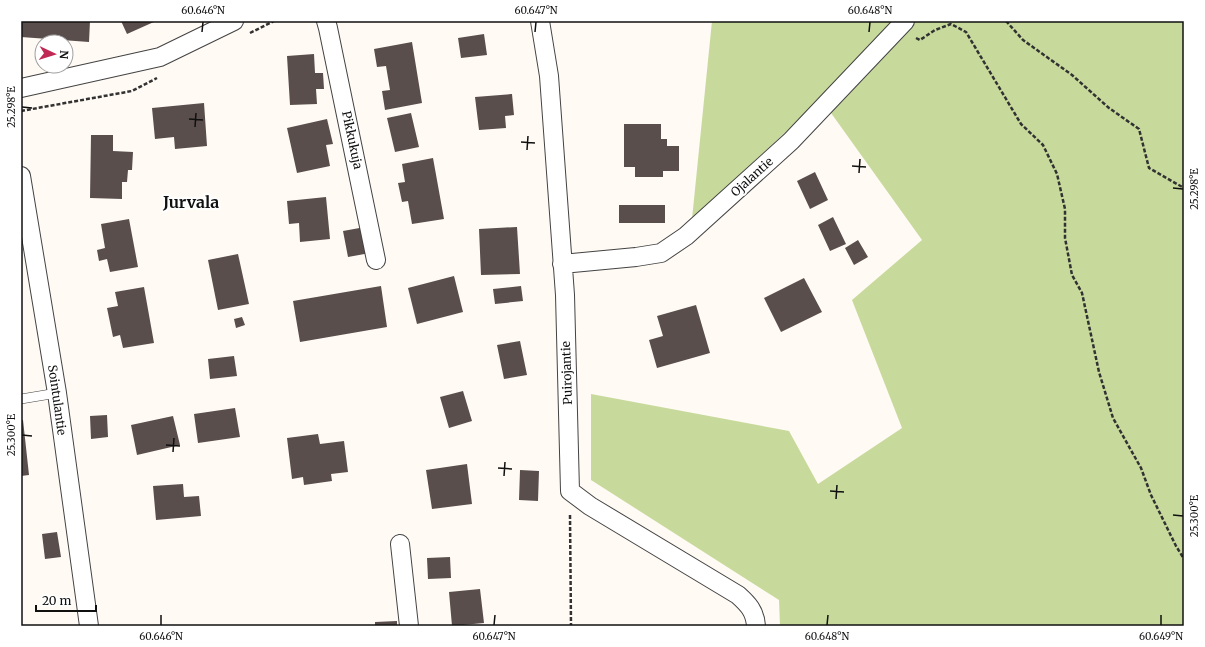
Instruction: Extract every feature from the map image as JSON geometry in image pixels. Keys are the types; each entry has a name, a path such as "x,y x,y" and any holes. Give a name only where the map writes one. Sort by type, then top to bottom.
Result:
{"street":[{"path":"21,88 160,57 234,21"},
{"name":"Pikkukuja","path":"326,21 376,260"},
{"name":"Puirojantie","path":"540,21 549,76 565,295 570,491"},
{"name":"Ojalantie","path":"562,264 636,257 661,253 686,236 791,141 901,25"},
{"name":"Sointulantie","path":"21,176 57,394 89,626"},
{"path":"570,491 590,506 738,595 750,606 756,621 756,626"},
{"path":"400,544 409,626"}],"lane":[{"path":"21,399 57,394"}],"path":[{"path":"1006,21 1023,40 1072,75 1109,108 1139,129 1149,168 1184,188"},
{"path":"901,25 920,40 935,30 951,24 966,32 1021,124 1043,144 1057,174 1065,209 1065,238 1072,275 1082,293 1099,372 1113,418 1141,468 1150,495 1184,559"},
{"path":"570,491 571,626"}],"green space":[{"path":"712,21 1184,21 1184,626 780,626 779,600 591,480 591,394 789,431 818,484 902,428 852,300 922,240 821,99 692,219"}],"building":[{"path":"21,21 90,21 89,42 74,41 74,34 34,34 34,38 21,37"},
{"path":"121,21 156,21 127,34"},
{"path":"484,34 487,55 461,58 458,38"},
{"path":"412,42 422,103 385,110 382,91 390,90 386,66 377,67 374,49"},
{"path":"314,54 315,73 323,73 324,89 316,89 317,104 290,105 287,56"},
{"path":"512,94 514,115 505,116 506,128 479,130 475,97"},
{"path":"204,103 207,146 175,149 174,137 155,139 152,108"},
{"path":"411,113 419,147 395,152 387,118"},
{"path":"327,119 333,144 326,145 330,166 297,173 287,128"},
{"path":"624,124 661,124 661,139 667,139 667,146 679,146 679,171 663,171 663,177 635,177 635,167 624,167"},
{"path":"91,135 113,135 113,151 133,152 132,170 128,170 127,182 122,182 122,199 90,198"},
{"path":"433,158 444,219 412,224 408,201 402,202 398,183 405,182 402,164"},
{"path":"815,172 828,200 810,209 797,181"},
{"path":"326,197 330,239 300,242 299,223 289,224 287,201"},
{"path":"619,205 665,205 665,223 619,223"},
{"path":"833,217 846,244 830,251 818,225"},
{"path":"129,219 138,267 110,272 107,259 99,261 97,250 105,248 101,224"},
{"path":"365,227 370,253 348,257 343,231"},
{"path":"517,227 520,274 481,275 479,229"},
{"path":"858,240 868,257 854,265 845,248"},
{"path":"238,254 249,304 218,310 208,260"},
{"path":"454,276 463,312 417,324 408,288"},
{"path":"804,278 822,312 781,332 764,298"},
{"path":"381,286 387,327 300,342 293,301"},
{"path":"521,286 523,301 495,304 493,289"},
{"path":"144,287 154,343 123,348 120,335 113,337 107,308 118,306 115,292"},
{"path":"696,305 710,353 657,368 649,340 663,336 657,316"},
{"path":"242,317 245,325 236,328 234,319"},
{"path":"520,341 527,375 504,379 497,345"},
{"path":"234,356 237,376 210,379 208,359"},
{"path":"463,391 472,421 449,428 440,397"},
{"path":"235,408 240,437 198,443 194,414"},
{"path":"107,415 108,437 91,439 90,416"},
{"path":"173,416 180,445 137,455 131,425"},
{"path":"21,420 23,420 29,475 21,476"},
{"path":"318,434 320,444 344,441 348,472 331,474 332,481 304,485 303,477 292,479 287,438"},
{"path":"467,464 472,504 432,509 426,470"},
{"path":"520,470 539,471 538,501 519,500"},
{"path":"183,484 184,497 199,496 201,516 156,520 153,486"},
{"path":"57,532 61,557 45,559 42,534"},
{"path":"450,557 451,578 428,579 427,558"},
{"path":"480,589 484,623 452,626 449,592"},
{"path":"397,621 397,626 375,626 375,622"}],"district":[{"name":"Jurvala","path":"191,202"}]}
